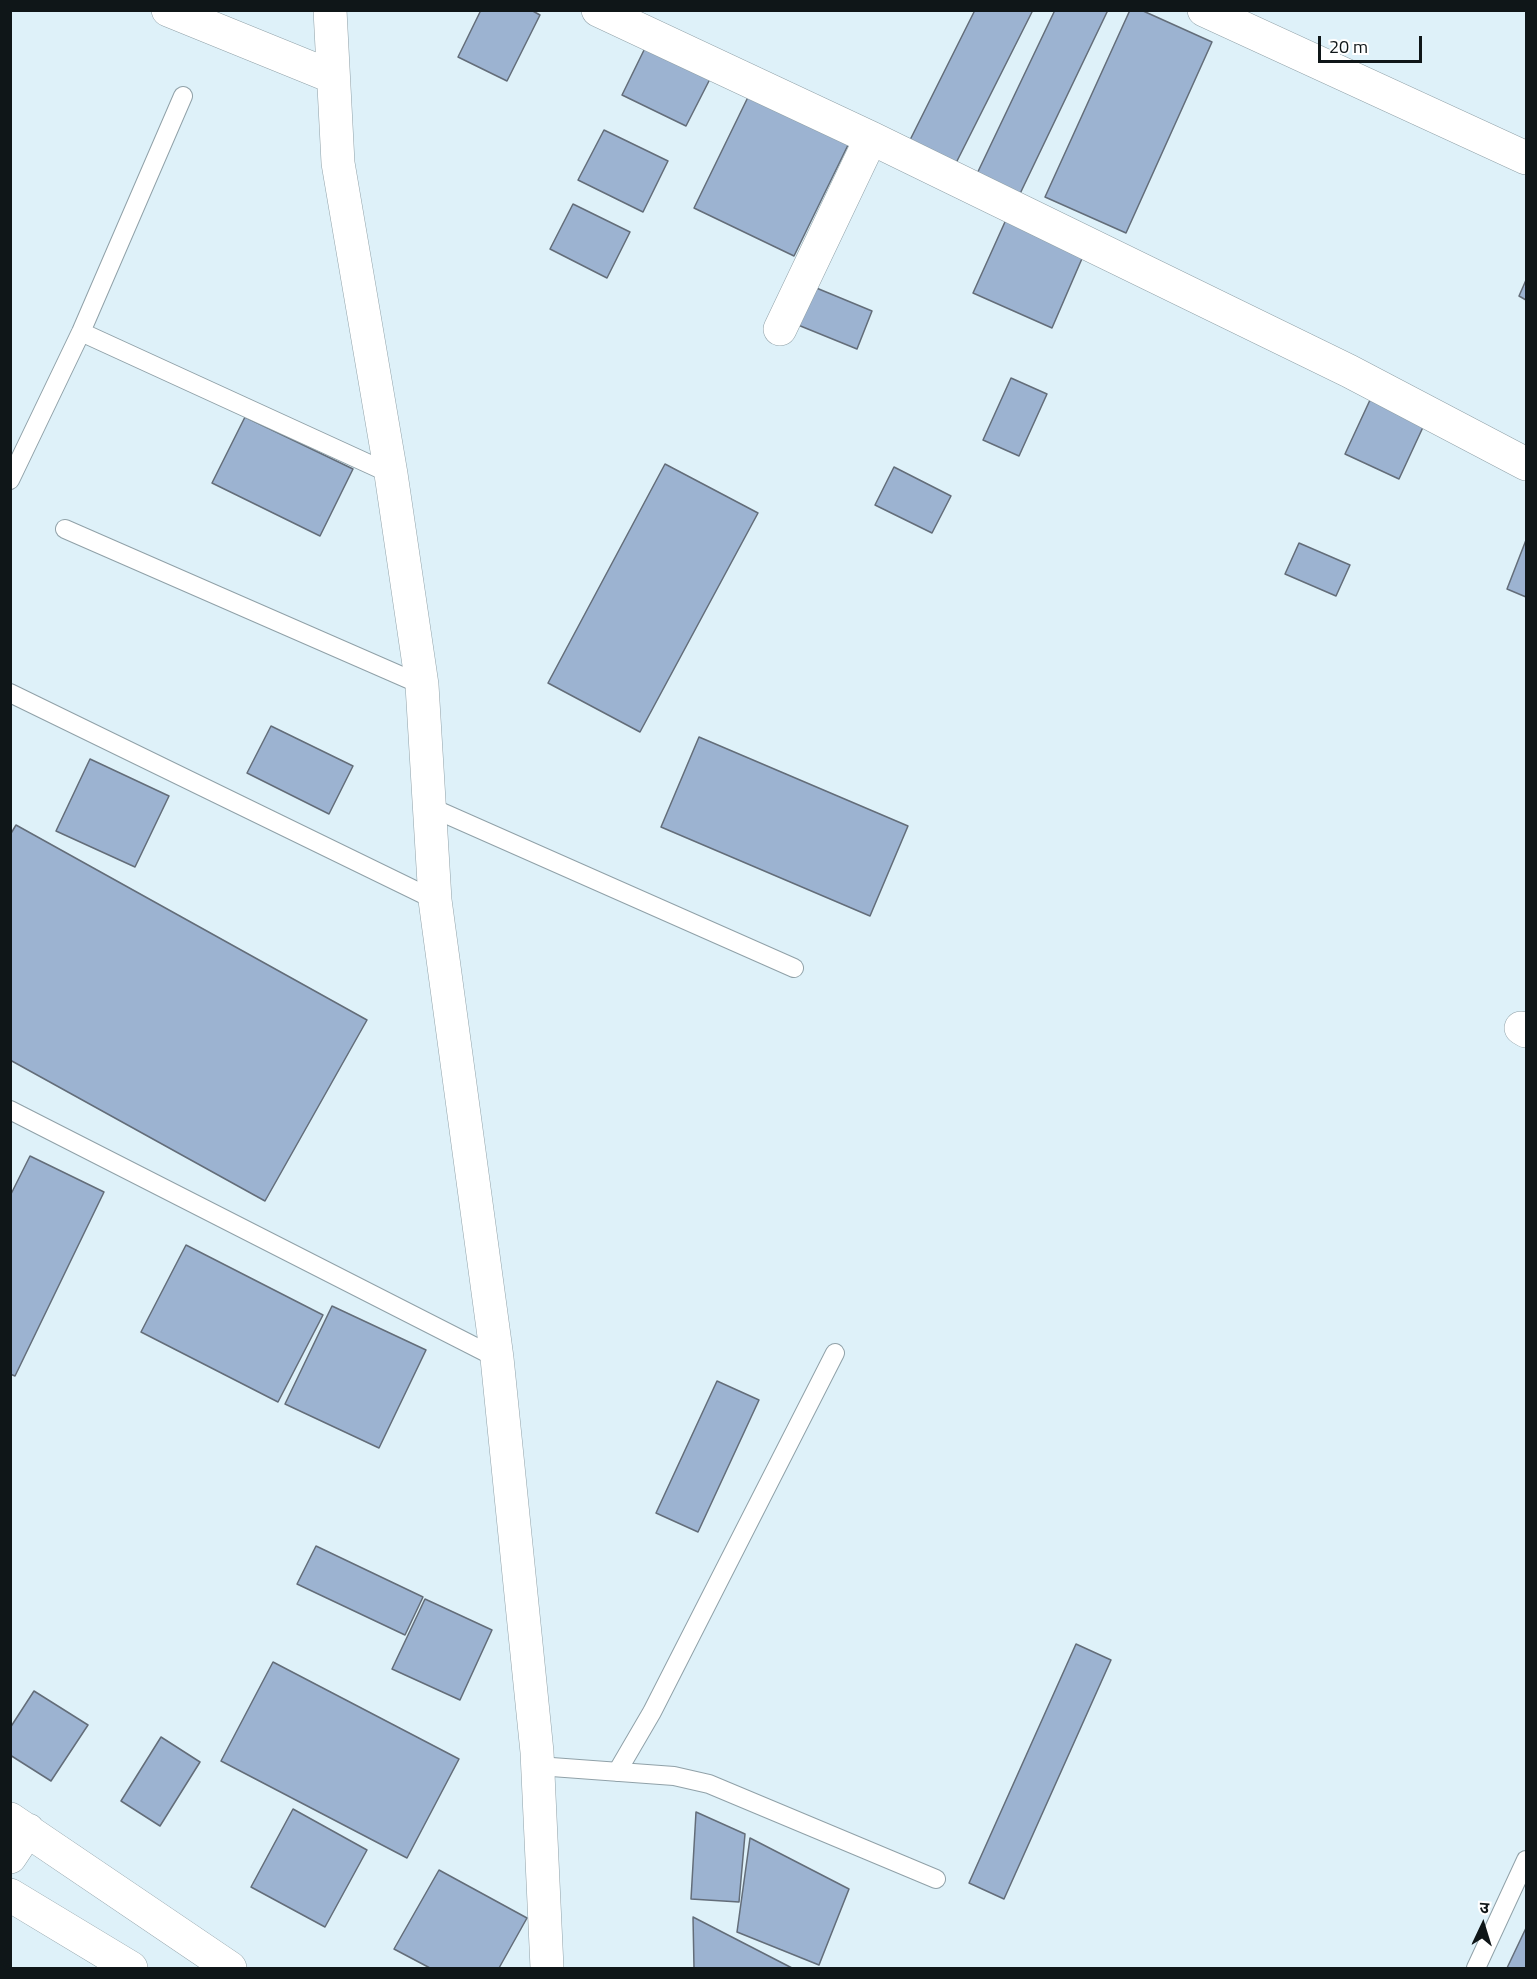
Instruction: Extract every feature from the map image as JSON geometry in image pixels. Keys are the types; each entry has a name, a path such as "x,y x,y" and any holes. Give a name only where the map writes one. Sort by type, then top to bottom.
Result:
{"street":[{"path":"168,10 333,77"},
{"path":"330,10 338,163 392,474 422,685 435,900 497,1358 538,1766 547,1968"},
{"path":"598,10 871,138 1349,371 1527,464"},
{"path":"1204,10 1527,158"},
{"path":"780,329 871,138"},
{"path":"10,1857 19,1825 230,1968"},
{"path":"10,1895 131,1968"}],"lane":[{"path":"10,480 81,332 183,96"},
{"path":"81,332 392,474"},
{"path":"65,529 422,685"},
{"path":"10,693 435,900"},
{"path":"430,807 794,969"},
{"path":"10,1110 497,1358"},
{"path":"617,1772 652,1712 835,1353"},
{"path":"538,1766 674,1776 708,1784 936,1879"},
{"path":"1476,1968 1527,1860"}],"building":[{"path":"481,10 531,10 540,15 507,81 458,57"},
{"path":"975,10 1033,10 952,171 906,148"},
{"path":"1055,10 1108,10 1017,200 974,180"},
{"path":"1130,10 1141,10 1212,42 1126,233 1045,197"},
{"path":"646,46 711,77 686,126 622,95"},
{"path":"750,93 850,141 794,256 694,208"},
{"path":"604,130 668,161 643,212 578,180"},
{"path":"573,204 630,232 607,278 550,249"},
{"path":"1009,213 1087,247 1052,328 973,293"},
{"path":"1526,280 1526,300 1519,296"},
{"path":"814,287 872,311 857,349 798,325"},
{"path":"1011,378 1047,394 1019,456 983,440"},
{"path":"1370,400 1424,425 1399,479 1345,454"},
{"path":"245,417 353,469 320,536 212,483"},
{"path":"665,464 758,513 640,732 548,683"},
{"path":"894,467 951,496 932,533 875,505"},
{"path":"1526,540 1526,597 1507,589"},
{"path":"1299,543 1350,565 1336,596 1285,574"},
{"path":"271,726 353,766 329,814 247,773"},
{"path":"699,737 908,826 870,916 661,827"},
{"path":"90,759 169,796 135,867 56,831"},
{"path":"16,825 367,1020 265,1201 10,1060 10,835"},
{"path":"30,1156 104,1192 15,1376 10,1374 10,1196"},
{"path":"186,1245 323,1315 278,1402 141,1332"},
{"path":"332,1306 426,1350 379,1448 285,1404"},
{"path":"717,1381 759,1400 698,1532 656,1513"},
{"path":"316,1546 423,1597 405,1635 297,1584"},
{"path":"425,1599 492,1630 460,1700 392,1669"},
{"path":"1076,1644 1111,1660 1004,1899 969,1883"},
{"path":"273,1662 459,1759 407,1858 221,1761"},
{"path":"34,1691 88,1725 51,1781 10,1755 10,1728"},
{"path":"161,1737 200,1762 160,1826 121,1801"},
{"path":"293,1809 367,1850 325,1927 251,1887"},
{"path":"696,1812 745,1834 739,1902 691,1899"},
{"path":"750,1838 849,1889 819,1965 737,1932"},
{"path":"439,1870 527,1918 499,1968 430,1968 394,1949"},
{"path":"693,1917 792,1968 694,1968"},
{"path":"1526,1928 1526,1968 1507,1968"}]}
